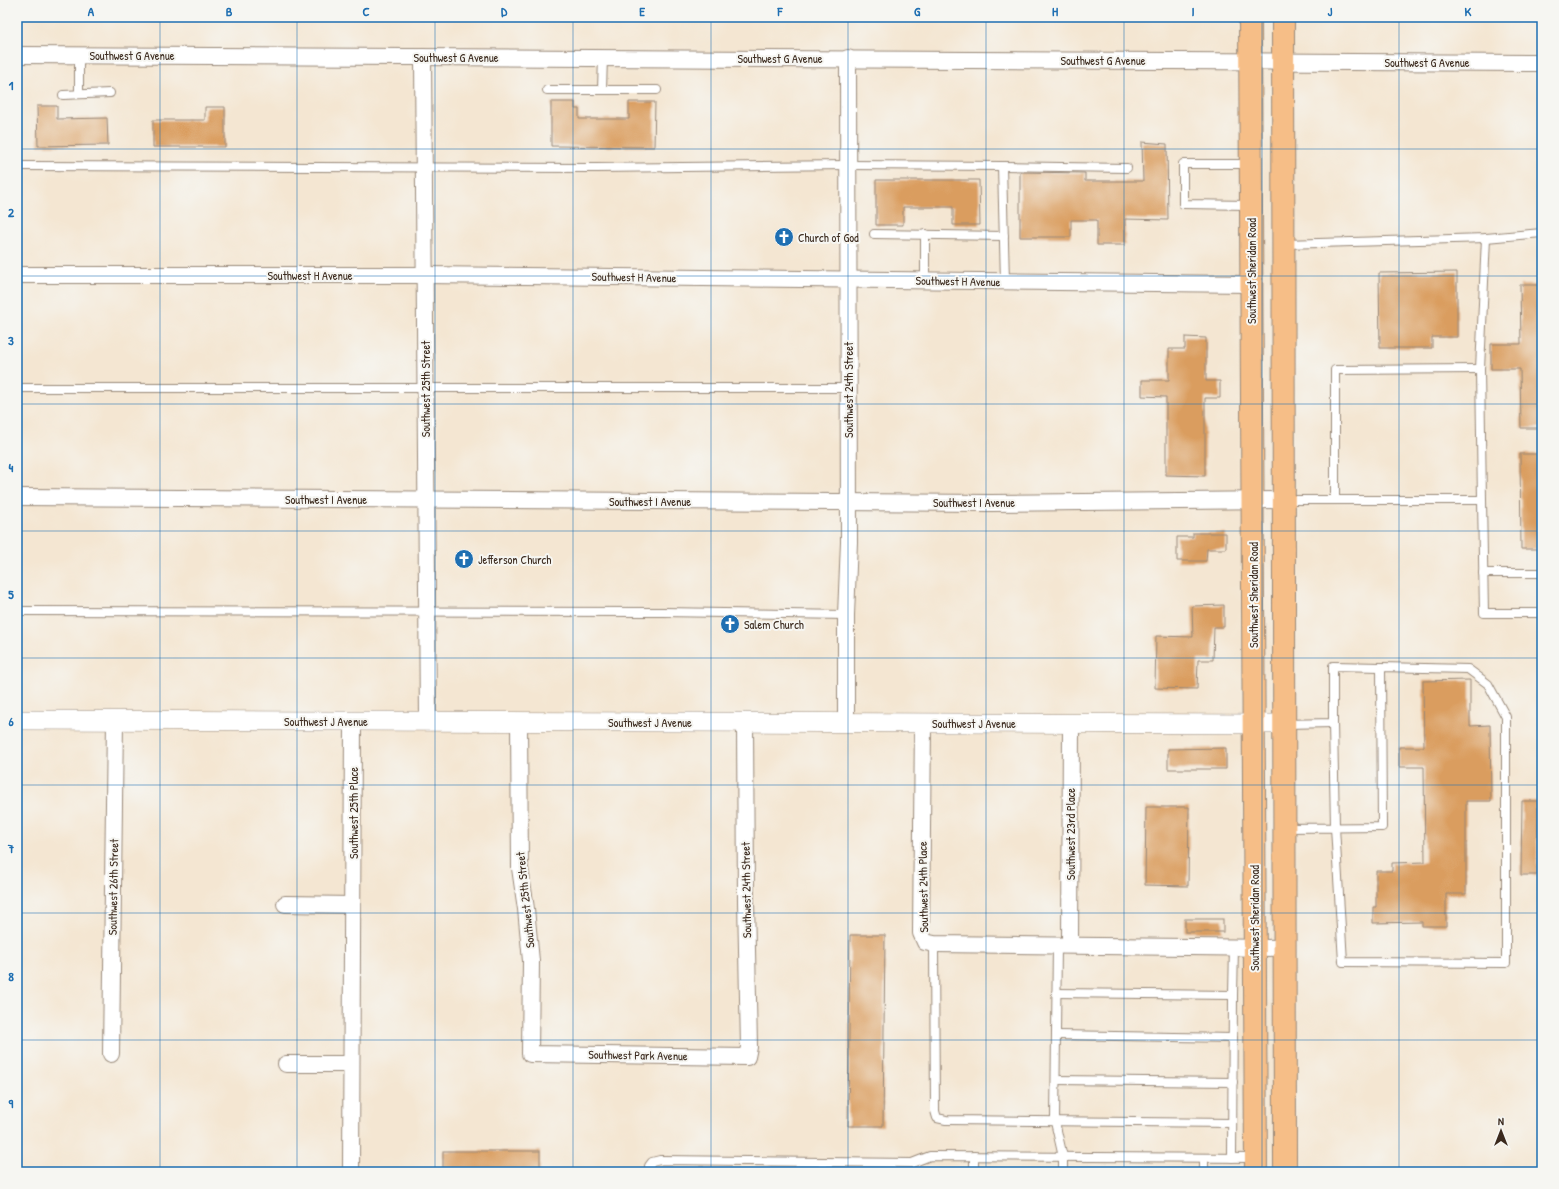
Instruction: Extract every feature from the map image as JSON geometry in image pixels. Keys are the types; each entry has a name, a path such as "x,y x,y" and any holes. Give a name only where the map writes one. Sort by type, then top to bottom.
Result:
{"main road":[{"name":"Southwest Sheridan Road","path":"1250,17 1254,724 1244,947 1256,1165"},
{"path":"1283,17 1285,828 1284,1172"}],"street":[{"name":"Southwest G Avenue","path":"17,55 848,58 1542,63"},
{"name":"Southwest 25th Street","path":"423,57 428,721"},
{"name":"Southwest 24th Street","path":"846,722 848,502 848,58"},
{"name":"Southwest H Avenue","path":"17,275 424,275 1252,284"},
{"name":"Southwest I Avenue","path":"17,497 990,503 1284,500"},
{"name":"Southwest J Avenue","path":"17,720 1284,724"},
{"name":"Southwest 26th Street","path":"111,1054 115,720"},
{"name":"Southwest 25th Place","path":"351,1172 353,721"},
{"name":"Southwest 25th Street","path":"519,722 520,868 531,961 530,1054"},
{"name":"Southwest 24th Street","path":"745,722 749,1047 747,1057"},
{"name":"Southwest 24th Place","path":"923,723 922,933 925,942 934,944 1284,948"},
{"name":"Southwest 23rd Place","path":"1063,945 1071,723"},
{"path":"285,904 352,905"},
{"name":"Southwest Park Avenue","path":"530,1054 747,1057"},
{"path":"286,1064 351,1064"}],"lane":[{"path":"79,55 80,94"},
{"path":"602,90 603,57"},
{"path":"547,90 657,90"},
{"path":"63,95 110,94"},
{"path":"1251,164 1183,164 1183,204 1251,205"},
{"path":"17,166 596,168 848,165 1127,168"},
{"path":"1002,166 1005,281"},
{"path":"874,234 1004,236"},
{"path":"925,234 925,280"},
{"path":"1283,244 1486,238 1542,234"},
{"path":"1486,238 1480,369 1484,613 1542,613"},
{"path":"1335,500 1335,370 1480,369"},
{"path":"17,388 848,388"},
{"path":"1284,500 1482,500"},
{"path":"1483,573 1542,573"},
{"path":"17,611 663,612 846,615"},
{"path":"1333,666 1381,666 1468,669 1488,684 1506,717 1506,963 1343,962 1335,827 1333,666"},
{"path":"1285,828 1382,827 1381,666"},
{"path":"1284,724 1333,723"},
{"path":"934,944 935,1111 937,1118 946,1120 1055,1122 1232,1123"},
{"path":"1063,945 1056,993 1055,1122 1063,1157 1063,1172"},
{"path":"1232,1158 1233,995 1244,947"},
{"path":"1056,993 1233,995"},
{"path":"1056,1036 1233,1038"},
{"path":"1056,1080 1233,1082"},
{"path":"649,1172 649,1166 652,1162 660,1160 912,1163 930,1156 1232,1158 1256,1165"},
{"path":"974,1156 974,1172"},
{"path":"1204,1158 1204,1172"},
{"path":"823,1162 823,1172"}],"building":[{"path":"551,102 575,102 575,109 579,109 579,119 629,119 629,102 655,102 654,147 551,146"},
{"path":"37,106 57,106 57,119 107,118 108,145 38,146"},
{"path":"205,107 225,107 225,147 153,147 153,120 205,120"},
{"path":"1142,142 1167,144 1168,220 1125,219 1125,245 1097,245 1097,220 1071,220 1071,237 1020,237 1020,172 1085,173 1085,181 1143,181"},
{"path":"876,180 979,180 980,225 953,225 953,207 903,207 903,225 876,225"},
{"path":"1457,272 1457,337 1432,337 1432,348 1380,348 1379,273"},
{"path":"1520,285 1542,285 1542,428 1521,428 1520,369 1491,369 1491,344 1521,344"},
{"path":"1185,337 1206,338 1206,381 1220,381 1220,398 1205,398 1205,476 1166,475 1166,397 1142,396 1142,380 1169,380 1169,349 1185,349"},
{"path":"1520,454 1542,454 1542,549 1521,549"},
{"path":"1193,533 1226,533 1226,549 1207,549 1206,561 1177,561 1177,537 1193,537"},
{"path":"1224,605 1224,627 1214,627 1213,660 1198,660 1197,689 1155,688 1156,636 1193,637 1192,606"},
{"path":"1470,680 1470,726 1490,725 1491,801 1466,801 1466,894 1446,894 1446,926 1422,926 1422,922 1373,923 1373,907 1376,907 1376,871 1392,871 1392,863 1425,862 1424,767 1399,767 1399,747 1424,747 1423,681"},
{"path":"1226,748 1226,769 1168,769 1168,749"},
{"path":"1522,801 1538,801 1537,875 1521,875"},
{"path":"1146,807 1189,807 1188,886 1145,885"},
{"path":"1185,919 1223,919 1223,932 1185,932"},
{"path":"850,935 885,935 883,1126 848,1126"},
{"path":"443,1151 540,1151 540,1172 443,1172"}],"place":[{"name":"Church of God","path":"784,237"},
{"name":"Jefferson Church","path":"464,559"},
{"name":"Salem Church","path":"730,624"}]}
